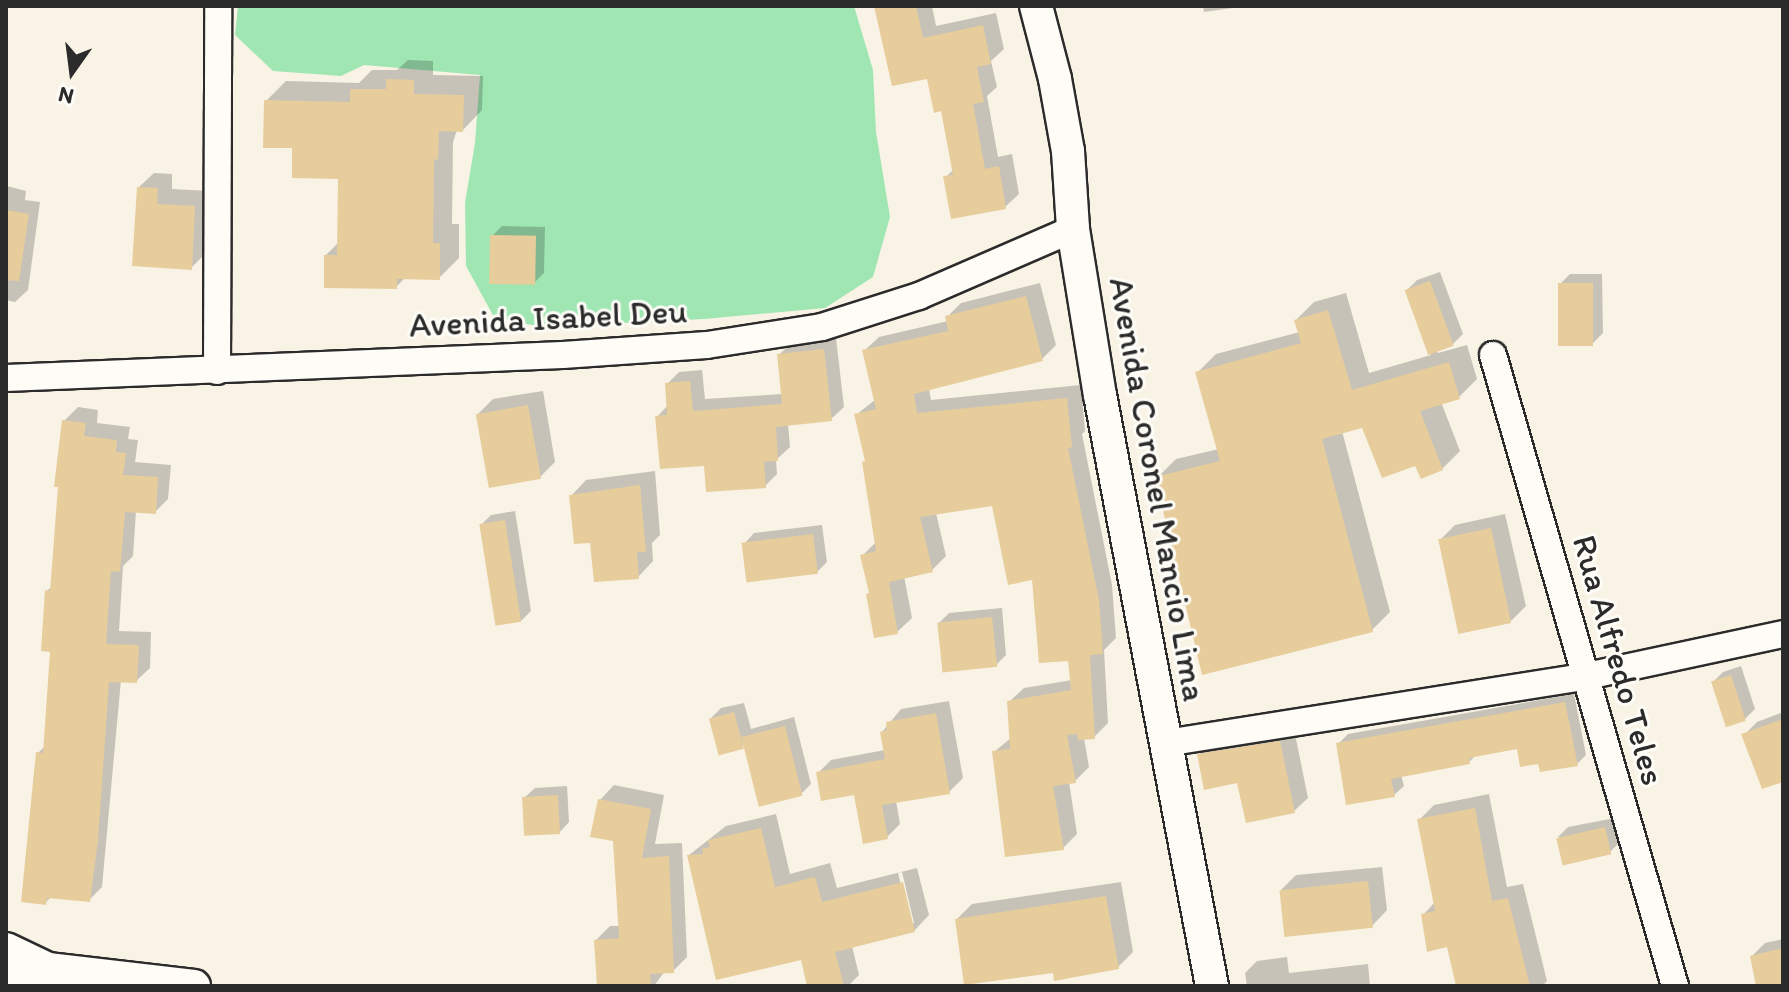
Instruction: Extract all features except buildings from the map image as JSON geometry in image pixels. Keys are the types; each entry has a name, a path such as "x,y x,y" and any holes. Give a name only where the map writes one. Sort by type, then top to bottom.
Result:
{"street":[{"path":"217,371 218,6"},
{"name":"Avenida Coronel Mancio Lima","path":"1036,6 1055,79 1068,151 1073,229 1100,395 1212,986"},
{"name":"Avenida Isabel Deu","path":"6,378 563,355 707,345 768,337 822,327 919,296 1073,229"},
{"name":"Rua Alfredo Teles","path":"1493,355 1675,986"},
{"path":"6,378 6,388"},
{"path":"1166,743 1587,676 1783,634"},
{"path":"6,949 48,969"},
{"path":"6,977 48,969 194,986"}],"green space":[{"path":"238,6 854,6 873,70 876,132 890,217 873,277 825,308 704,319 584,325 556,330 494,317 466,266 465,203 475,143 480,75 364,65 341,76 273,71 235,35"}]}
